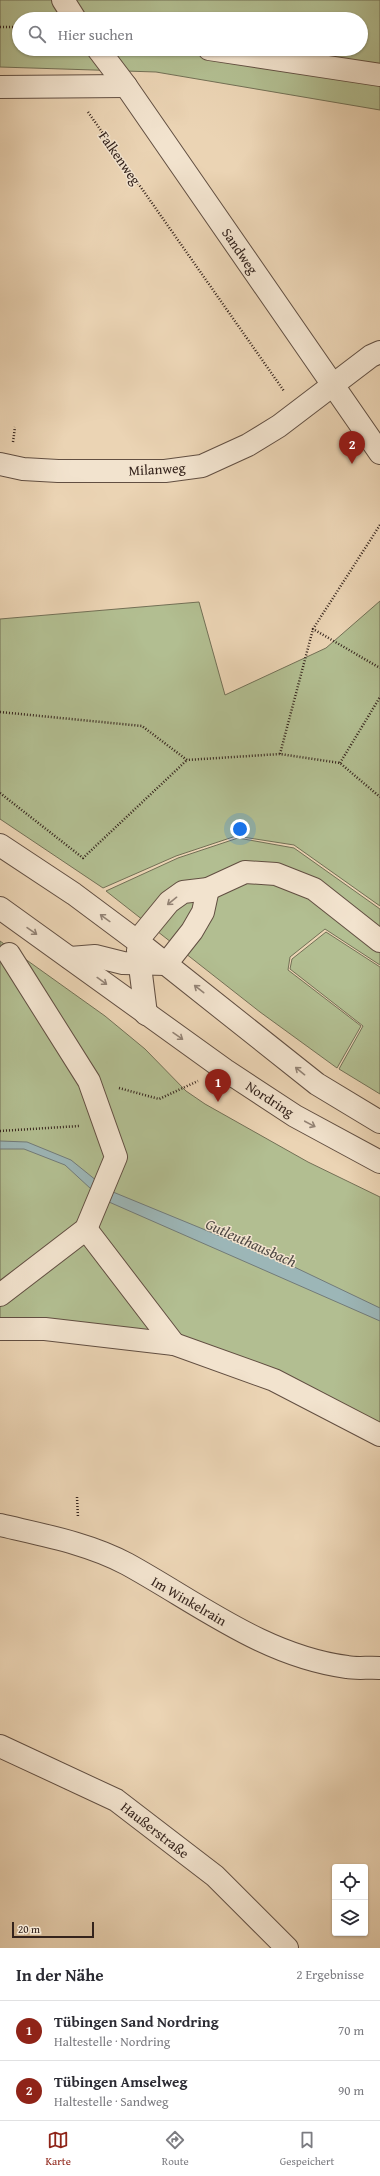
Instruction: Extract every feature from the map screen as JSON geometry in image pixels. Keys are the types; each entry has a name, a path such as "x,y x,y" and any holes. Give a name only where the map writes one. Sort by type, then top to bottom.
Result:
{"street":[{"path":"62,0 71,12"},
{"name":"Sandweg","path":"103,56 126,86 332,386 380,453"},
{"path":"255,56 380,75"},
{"path":"0,86 126,86"},
{"name":"Milanweg","path":"0,464 23,470 58,471 165,471 202,466 248,445 279,426 371,356 380,352"},
{"path":"0,845 74,894 137,941 317,1084 380,1122"},
{"path":"146,1014 137,941 169,902 183,892 208,889 245,872 276,874 314,888 380,941"},
{"path":"166,964 192,931 203,912 208,889"},
{"name":"Nordring","path":"0,908 225,1070 295,1116 380,1162"},
{"path":"0,1295 86,1229 116,1157 89,1081 9,954"},
{"path":"70,958 95,956 123,963 166,964"},
{"path":"86,1229 174,1344"},
{"path":"0,1329 45,1329 174,1344 274,1380 380,1435"},
{"name":"Im Winkelrain","path":"0,1525 72,1542 126,1563 203,1610 261,1641 303,1658 347,1667 380,1668"},
{"name":"Haußerstraße","path":"0,1746 116,1800 215,1876 287,1948"}],"path":[{"path":"0,27 12,27"},
{"name":"Falkenweg","path":"70,87 298,411"},
{"path":"280,754 313,629 380,525"},
{"path":"313,629 380,668"},
{"path":"340,763 380,696"},
{"path":"0,712 142,726 187,760"},
{"path":"0,793 83,858 187,760 280,754 340,763 380,797"},
{"path":"89,1081 159,1099 225,1070"},
{"path":"0,1131 105,1125"}],"green space":[{"path":"0,0 380,0 380,110 156,72 0,67"},
{"path":"380,601 380,906 294,845 236,836 176,856 103,888 0,819 0,619 199,602 225,695 326,648"},
{"path":"238,838 294,848 380,909 380,965 325,929 290,957 288,970 361,1026 337,1068 260,1012 106,891 178,858"},
{"path":"326,932 380,967 380,1094 339,1069 363,1026 290,969 292,959"},
{"path":"0,941 105,1016 145,1049 186,1091 205,1104 308,1162 380,1197 380,1435 174,1344 0,1329"}],"water":[{"path":"0,1141 27,1142 71,1160 97,1181 91,1189 65,1165 24,1149 0,1149"},
{"path":"113,1192 288,1264 380,1308 380,1321 109,1202"}],"place":[{"name":"Tübingen Amselweg","path":"352,464"},
{"name":"Tübingen Sand Nordring","path":"218,1102"}],"water label":[{"name":"Gutleuthausbach","path":"251,1243"}]}
